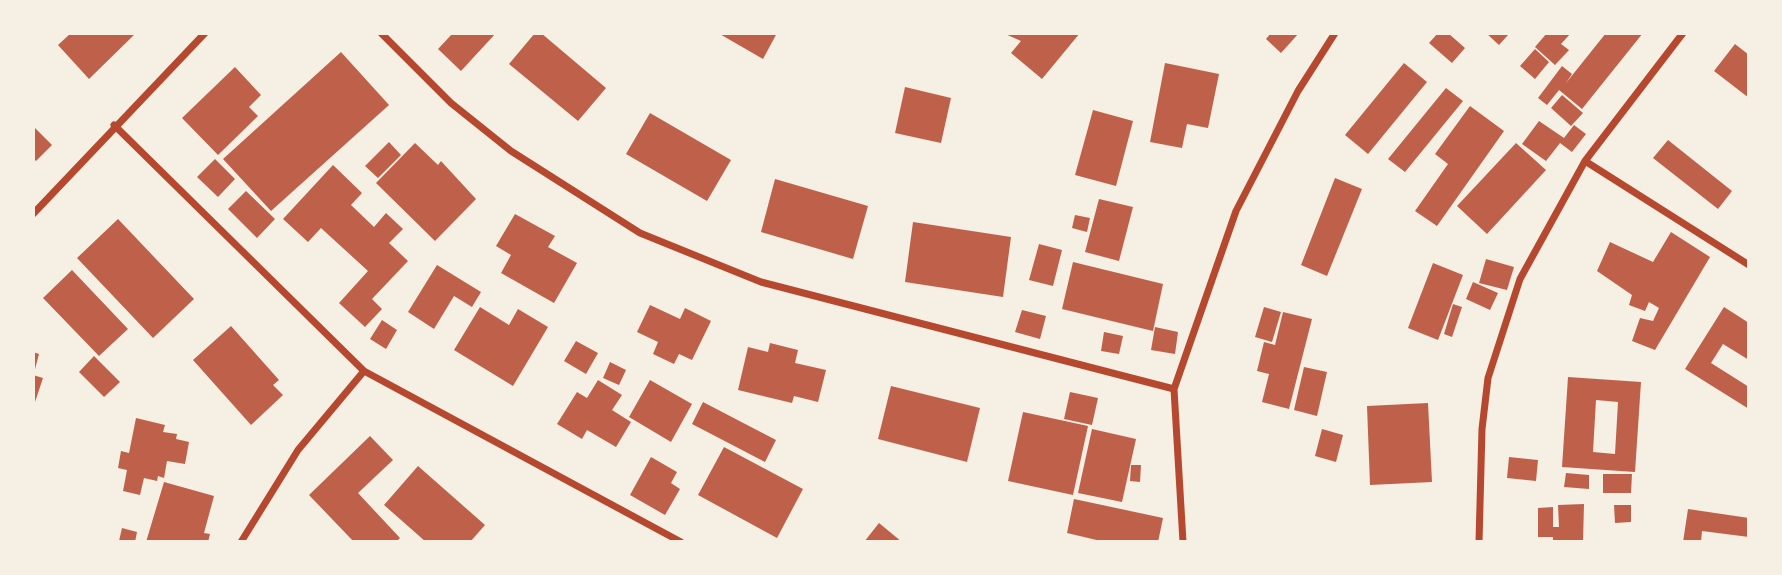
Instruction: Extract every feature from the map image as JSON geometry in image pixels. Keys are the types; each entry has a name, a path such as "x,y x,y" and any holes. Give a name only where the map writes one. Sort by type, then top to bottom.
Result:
{"street":[{"path":"33,214 114,125 205,33"},
{"path":"381,33 451,103 511,151 640,233 761,282 1174,389"},
{"path":"1183,542 1174,389 1236,211 1298,91 1335,33"},
{"path":"1479,542 1482,429 1488,378 1520,279 1585,161 1683,33"},
{"path":"114,125 364,371 681,542"},
{"path":"1585,161 1749,265"},
{"path":"241,542 298,450 364,371"}],"building":[{"path":"71,33 136,33 89,79 58,45"},
{"path":"453,33 496,33 461,71 438,49"},
{"path":"535,33 541,33 606,88 578,121 509,64"},
{"path":"718,33 777,33 763,59"},
{"path":"1003,33 1080,33 1042,79 1011,53 1021,41"},
{"path":"1271,33 1299,33 1281,53 1266,39"},
{"path":"1438,33 1448,33 1465,48 1452,63 1429,43"},
{"path":"1486,33 1506,33 1508,35 1499,45"},
{"path":"1547,33 1571,33 1561,44 1569,50 1555,65 1535,47"},
{"path":"1606,33 1643,33 1582,109 1559,90 1547,105 1538,98 1562,66 1572,74 1566,83"},
{"path":"1735,44 1749,55 1749,98 1714,71"},
{"path":"1535,49 1549,62 1535,79 1520,66"},
{"path":"341,52 389,105 271,211 223,159"},
{"path":"1165,63 1219,74 1208,128 1187,124 1182,148 1150,142"},
{"path":"1404,63 1427,82 1368,154 1345,135"},
{"path":"235,67 261,95 249,107 258,116 218,155 182,118"},
{"path":"905,87 951,98 941,143 895,133"},
{"path":"1446,88 1463,101 1405,172 1388,159"},
{"path":"1562,95 1583,113 1571,126 1551,108"},
{"path":"1470,106 1504,131 1437,226 1415,211 1448,164 1435,154"},
{"path":"1093,110 1133,121 1116,186 1075,175"},
{"path":"650,113 731,160 707,201 626,154"},
{"path":"1539,121 1564,138 1574,125 1586,134 1572,152 1560,143 1546,161 1522,144"},
{"path":"33,126 52,145 36,161 33,158"},
{"path":"1668,140 1732,191 1718,209 1653,158"},
{"path":"389,142 401,155 378,178 365,166"},
{"path":"415,143 438,165 441,161 476,199 435,241 376,183"},
{"path":"1516,143 1546,170 1487,234 1457,206"},
{"path":"215,159 235,179 218,197 197,177"},
{"path":"333,165 362,193 351,205 374,227 386,213 403,229 389,243 408,261 372,299 382,309 365,327 339,303 368,271 321,228 308,242 283,219"},
{"path":"1335,178 1362,189 1327,276 1301,265"},
{"path":"775,179 868,206 853,259 761,232"},
{"path":"246,191 275,219 257,238 228,209"},
{"path":"1099,199 1133,207 1119,261 1085,252"},
{"path":"515,214 555,236 548,247 577,263 554,303 501,273 511,255 496,246"},
{"path":"1075,215 1090,218 1087,232 1072,228"},
{"path":"118,219 194,299 153,338 77,258"},
{"path":"913,222 1011,237 1003,297 905,282"},
{"path":"1671,232 1710,257 1655,350 1632,341 1640,318 1653,321 1659,308 1649,302 1645,311 1629,305 1632,295 1597,271 1610,242 1653,262"},
{"path":"1039,244 1062,250 1053,286 1029,280"},
{"path":"1486,259 1514,267 1507,290 1479,283"},
{"path":"1073,262 1163,284 1153,331 1062,309"},
{"path":"1433,263 1463,275 1438,340 1408,328"},
{"path":"437,265 481,292 472,307 454,296 434,329 408,312"},
{"path":"72,270 128,329 99,356 43,298"},
{"path":"1473,282 1498,293 1490,310 1466,299"},
{"path":"1453,304 1462,307 1452,337 1444,334"},
{"path":"650,305 680,319 685,308 711,321 692,360 679,354 674,364 653,354 658,342 637,332"},
{"path":"480,307 509,325 518,309 548,327 513,386 454,350"},
{"path":"1264,307 1281,312 1272,342 1255,337"},
{"path":"1724,307 1749,323 1749,360 1723,344 1711,363 1749,387 1749,409 1685,369"},
{"path":"1022,310 1046,316 1040,339 1015,332"},
{"path":"1283,312 1312,319 1289,409 1262,402 1269,374 1257,371 1264,342 1275,345"},
{"path":"382,320 397,330 386,349 370,339"},
{"path":"231,326 279,380 273,385 283,395 251,425 193,360"},
{"path":"1155,327 1178,332 1175,354 1151,350"},
{"path":"1104,332 1123,336 1119,354 1101,351"},
{"path":"576,341 598,353 586,374 564,361"},
{"path":"770,343 798,350 795,363 826,370 818,402 794,396 792,403 738,390 748,347 768,352"},
{"path":"33,352 39,354 34,373 33,373"},
{"path":"94,356 120,382 104,397 79,372"},
{"path":"610,362 626,370 619,385 603,378"},
{"path":"1304,367 1327,372 1317,416 1294,410"},
{"path":"33,375 43,378 34,405 33,405"},
{"path":"1568,377 1641,382 1635,472 1562,467","holes":["1596,400 1618,402 1615,454 1593,452"]},
{"path":"598,380 622,395 612,410 631,422 616,447 587,430 582,439 557,424 577,392 587,398"},
{"path":"650,380 692,404 671,442 629,417"},
{"path":"891,386 980,408 967,462 878,439"},
{"path":"1070,392 1098,398 1092,425 1064,419"},
{"path":"703,402 776,440 765,462 692,424"},
{"path":"1428,403 1432,482 1370,485 1367,406"},
{"path":"1023,412 1088,426 1073,495 1008,481"},
{"path":"136,418 165,425 163,432 177,434 176,439 189,442 185,464 167,461 164,478 158,476 157,481 144,478 140,495 123,491 127,470 118,468 121,451 129,453"},
{"path":"1092,429 1136,439 1122,502 1078,493"},
{"path":"1322,429 1343,435 1336,462 1315,456"},
{"path":"370,436 393,460 358,493 400,538 396,542 354,542 309,495"},
{"path":"724,447 803,489 777,538 698,495"},
{"path":"651,457 677,472 671,483 680,489 665,515 630,495"},
{"path":"1509,457 1538,460 1536,481 1507,478"},
{"path":"1131,465 1141,465 1140,482 1130,481"},
{"path":"418,466 485,525 470,542 426,542 384,505"},
{"path":"1566,473 1589,475 1589,489 1564,487"},
{"path":"1603,474 1632,474 1631,493 1603,493"},
{"path":"164,482 214,496 204,533 210,534 208,542 146,542"},
{"path":"1074,499 1163,518 1158,542 1105,542 1067,533"},
{"path":"1584,504 1583,542 1553,542 1553,537 1538,537 1538,508 1553,507 1553,527 1559,527 1558,505"},
{"path":"1614,505 1631,505 1631,522 1615,523"},
{"path":"1688,509 1749,518 1749,537 1702,531 1701,542 1683,542"},
{"path":"879,523 902,542 864,542"},
{"path":"122,528 137,532 135,542 119,541"}]}
